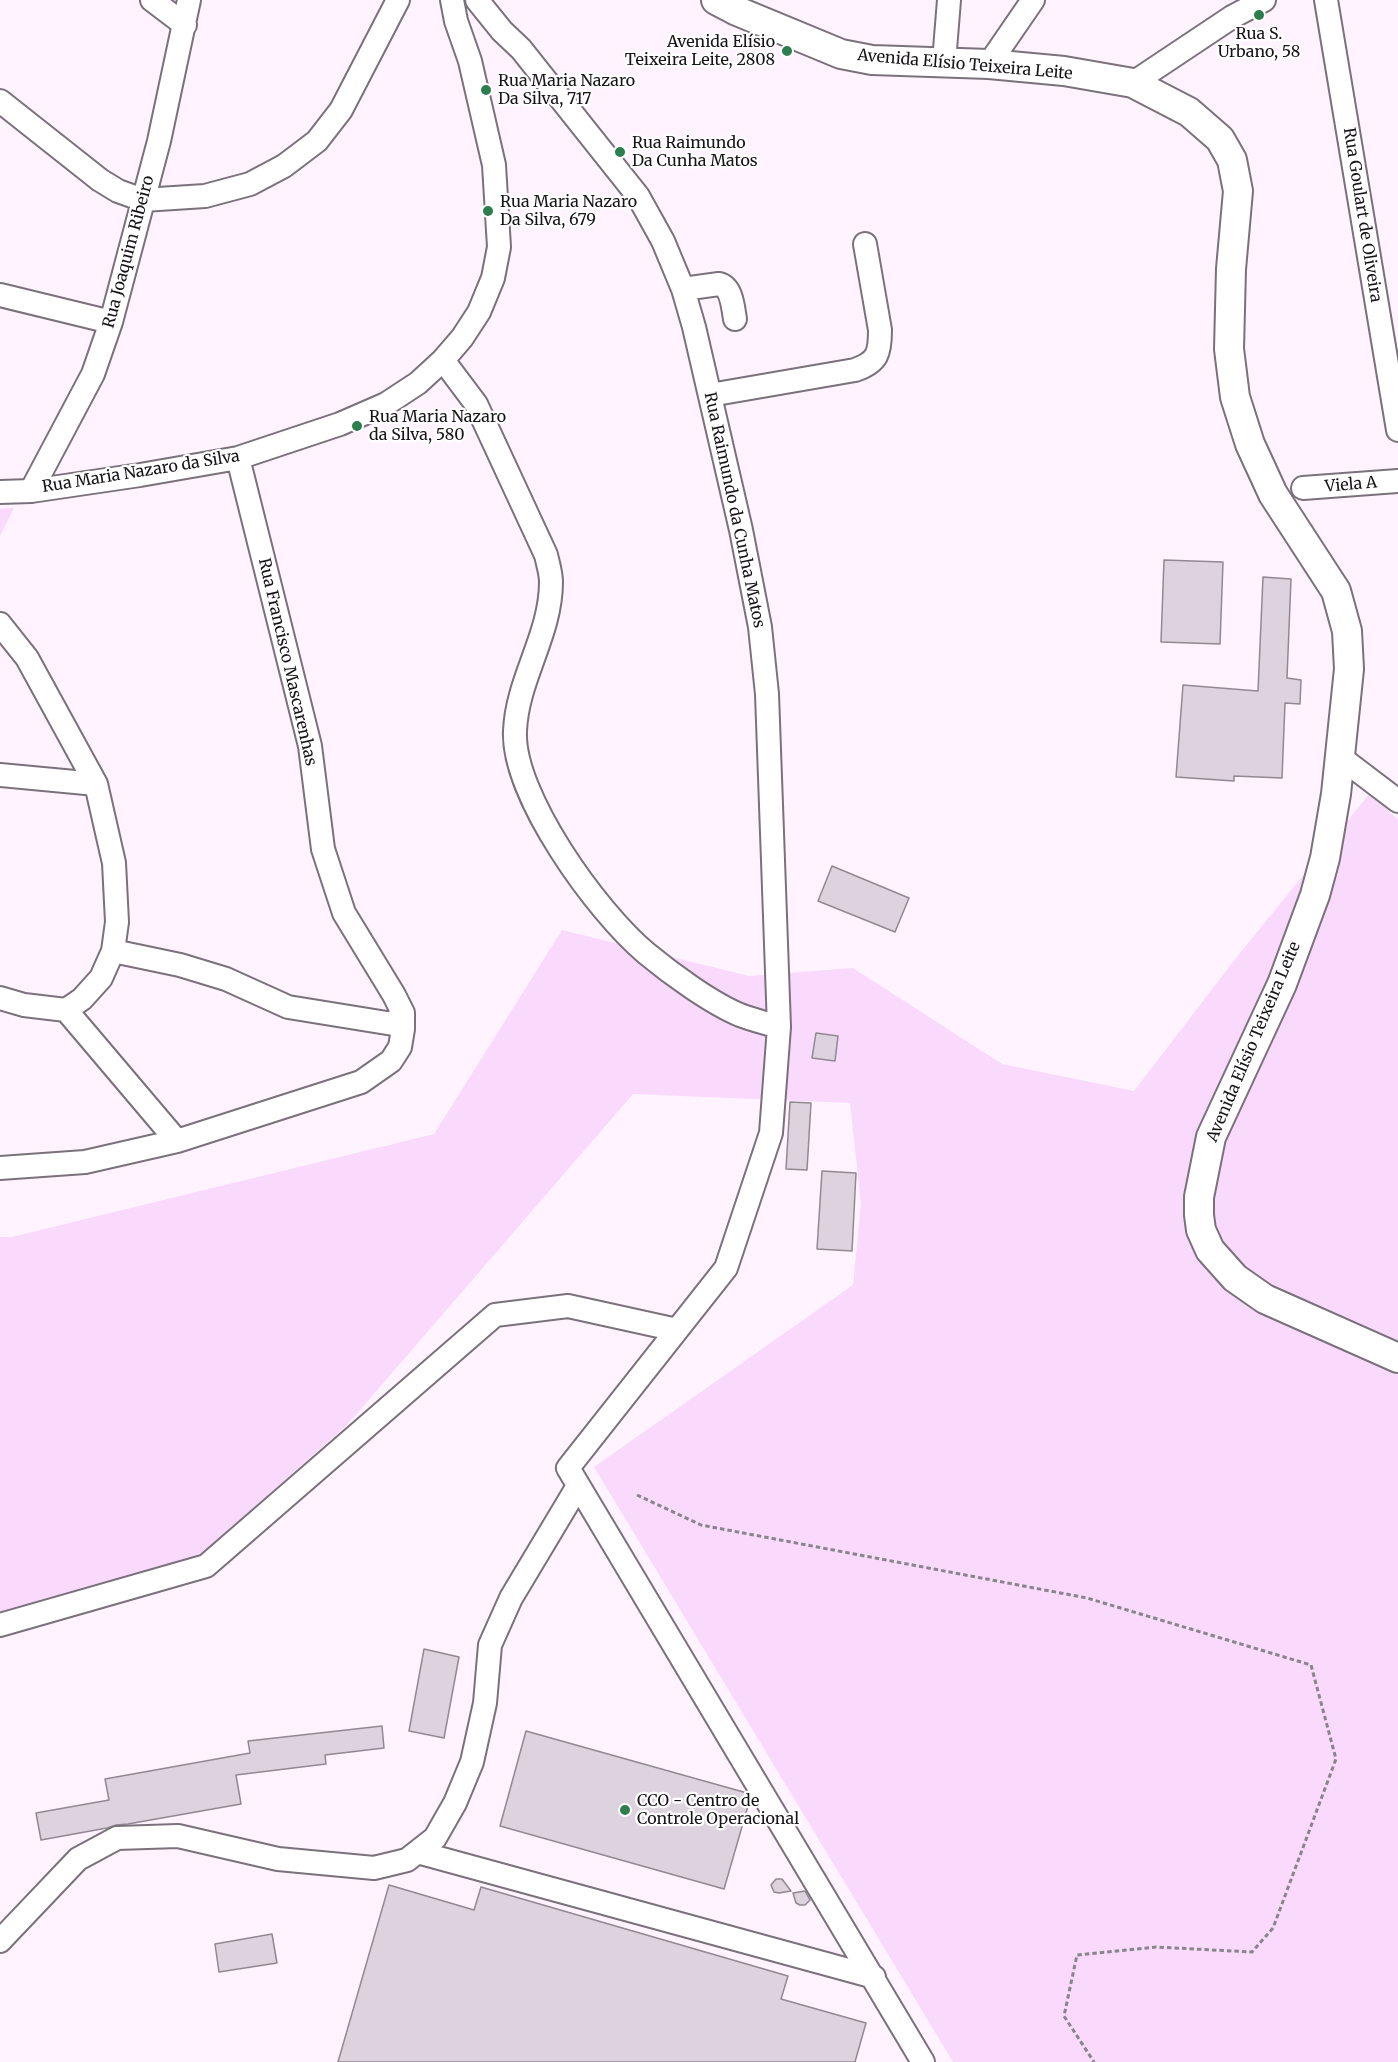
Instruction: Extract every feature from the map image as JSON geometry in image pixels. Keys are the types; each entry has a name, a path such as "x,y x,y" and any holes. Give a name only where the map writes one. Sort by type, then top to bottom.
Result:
{"main road":[{"name":"Avenida Elísio Teixeira Leite","path":"731,4 841,54 872,60 989,64 1064,71 1133,83 1189,112 1220,138 1232,160 1239,191 1231,269 1229,349 1235,398 1250,444 1273,494 1336,591 1347,631 1349,669 1340,757 1325,858 1315,895 1282,984 1211,1137 1199,1197 1199,1215 1210,1250 1235,1278 1265,1299 1398,1358"}],"street":[{"path":"153,0 185,25"},
{"name":"Rua Joaquim Ribeiro","path":"31,490 93,374 111,322 173,84 189,0"},
{"path":"0,101 100,180 118,191 143,200 205,196 250,184 284,166 316,141 341,110 398,0"},
{"name":"Rua Maria Nazaro da Silva","path":"0,492 140,475 238,458 340,424 386,404 418,383 443,360 462,338 479,312 493,278 499,247 494,165 471,61 459,30 452,0"},
{"path":"944,62 949,0"},
{"path":"989,64 1033,0"},
{"path":"1133,83 1236,9 1264,0"},
{"name":"Rua Goulart de Oliveira","path":"1326,0 1398,430"},
{"name":"Rua Maria Nazaro da Silva","path":"471,61 475,36 489,3"},
{"name":"Rua Raimundo da Cunha Matos","path":"489,3 521,49 638,196 663,241 683,289 741,530 760,627 767,694 779,1027 771,1132 726,1268 568,1468 578,1486"},
{"path":"710,395 868,366 877,357 880,330 865,244"},
{"path":"683,289 725,285 735,319"},
{"path":"0,295 111,322"},
{"path":"443,360 476,404 546,555 552,580 549,613 518,708 515,733 518,759 528,790 562,853 610,916 645,952 693,987 732,1011 779,1027"},
{"name":"Rua Francisco Mascarenhas","path":"238,458 310,746 323,849 332,881 351,928 394,995 403,1021"},
{"name":"Viela A","path":"1303,488 1398,481"},
{"path":"0,624 27,658 96,784 114,863 117,922 113,951 101,978 82,999 66,1010 24,1005 0,998"},
{"path":"1340,757 1398,801"},
{"path":"0,775 96,784"},
{"path":"0,1168 84,1162 177,1141 361,1082 390,1061 400,1047 403,1021 393,1024 288,1007 226,979 180,965 113,951"},
{"path":"66,1010 177,1141"},
{"path":"0,1625 206,1566 495,1315 568,1306 677,1330"},
{"path":"0,1941 78,1859 117,1838 178,1836 278,1858 374,1868 407,1860 435,1838 455,1803 472,1762 485,1703 490,1645 511,1598 578,1486 923,2062"},
{"path":"417,1852 874,1977"}],"path":[{"path":"637,1495 701,1525 1087,1598 1311,1665 1336,1759 1273,1928 1252,1952 1156,1947 1077,1955 1064,2016 1094,2062"}],"shaded area":[{"path":"14,508 1,534 0,537 0,509"},
{"path":"1370,793 1398,820 1398,2062 953,2062 594,1467 853,1285 861,1203 850,1103 633,1094 347,1425 202,1553 146,1579 0,1612 0,1237 12,1237 434,1134 562,930 749,976 853,968 1002,1064 1134,1091 1236,958"}],"building":[{"path":"1164,560 1223,562 1220,644 1161,642"},
{"path":"1263,577 1291,579 1287,678 1301,680 1300,704 1285,703 1282,778 1234,776 1234,781 1176,777 1183,685 1258,691"},
{"path":"832,866 909,898 895,932 818,901"},
{"path":"816,1033 838,1036 835,1061 812,1058"},
{"path":"790,1102 811,1103 807,1170 786,1169"},
{"path":"822,1171 856,1173 852,1251 817,1249"},
{"path":"424,1649 459,1657 444,1738 409,1731"},
{"path":"382,1726 384,1748 325,1755 326,1764 236,1775 241,1804 41,1840 36,1813 109,1800 105,1779 250,1753 248,1741"},
{"name":"CCO - Centro de Controle Operacional","path":"526,1731 747,1793 750,1799 724,1889 500,1826"},
{"path":"776,1879 782,1879 791,1891 774,1892 771,1885"},
{"path":"389,1885 474,1910 481,1887 788,1976 781,1999 866,2023 855,2062 338,2062"},
{"path":"805,1891 810,1900 805,1905 796,1903 793,1893"},
{"path":"272,1934 277,1963 219,1972 215,1944"}],"place":[{"name":"Rua S. Urbano, 58","path":"1259,15"},
{"name":"Avenida Elísio Teixeira Leite, 2808","path":"787,51"},
{"name":"Rua Maria Nazaro Da Silva, 717","path":"486,90"},
{"name":"Rua Raimundo Da Cunha Matos","path":"620,152"},
{"name":"Rua Maria Nazaro Da Silva, 679","path":"488,211"},
{"name":"Rua Maria Nazaro da Silva, 580","path":"357,426"},
{"name":"CCO - Centro de Controle Operacional","path":"625,1810"}]}
